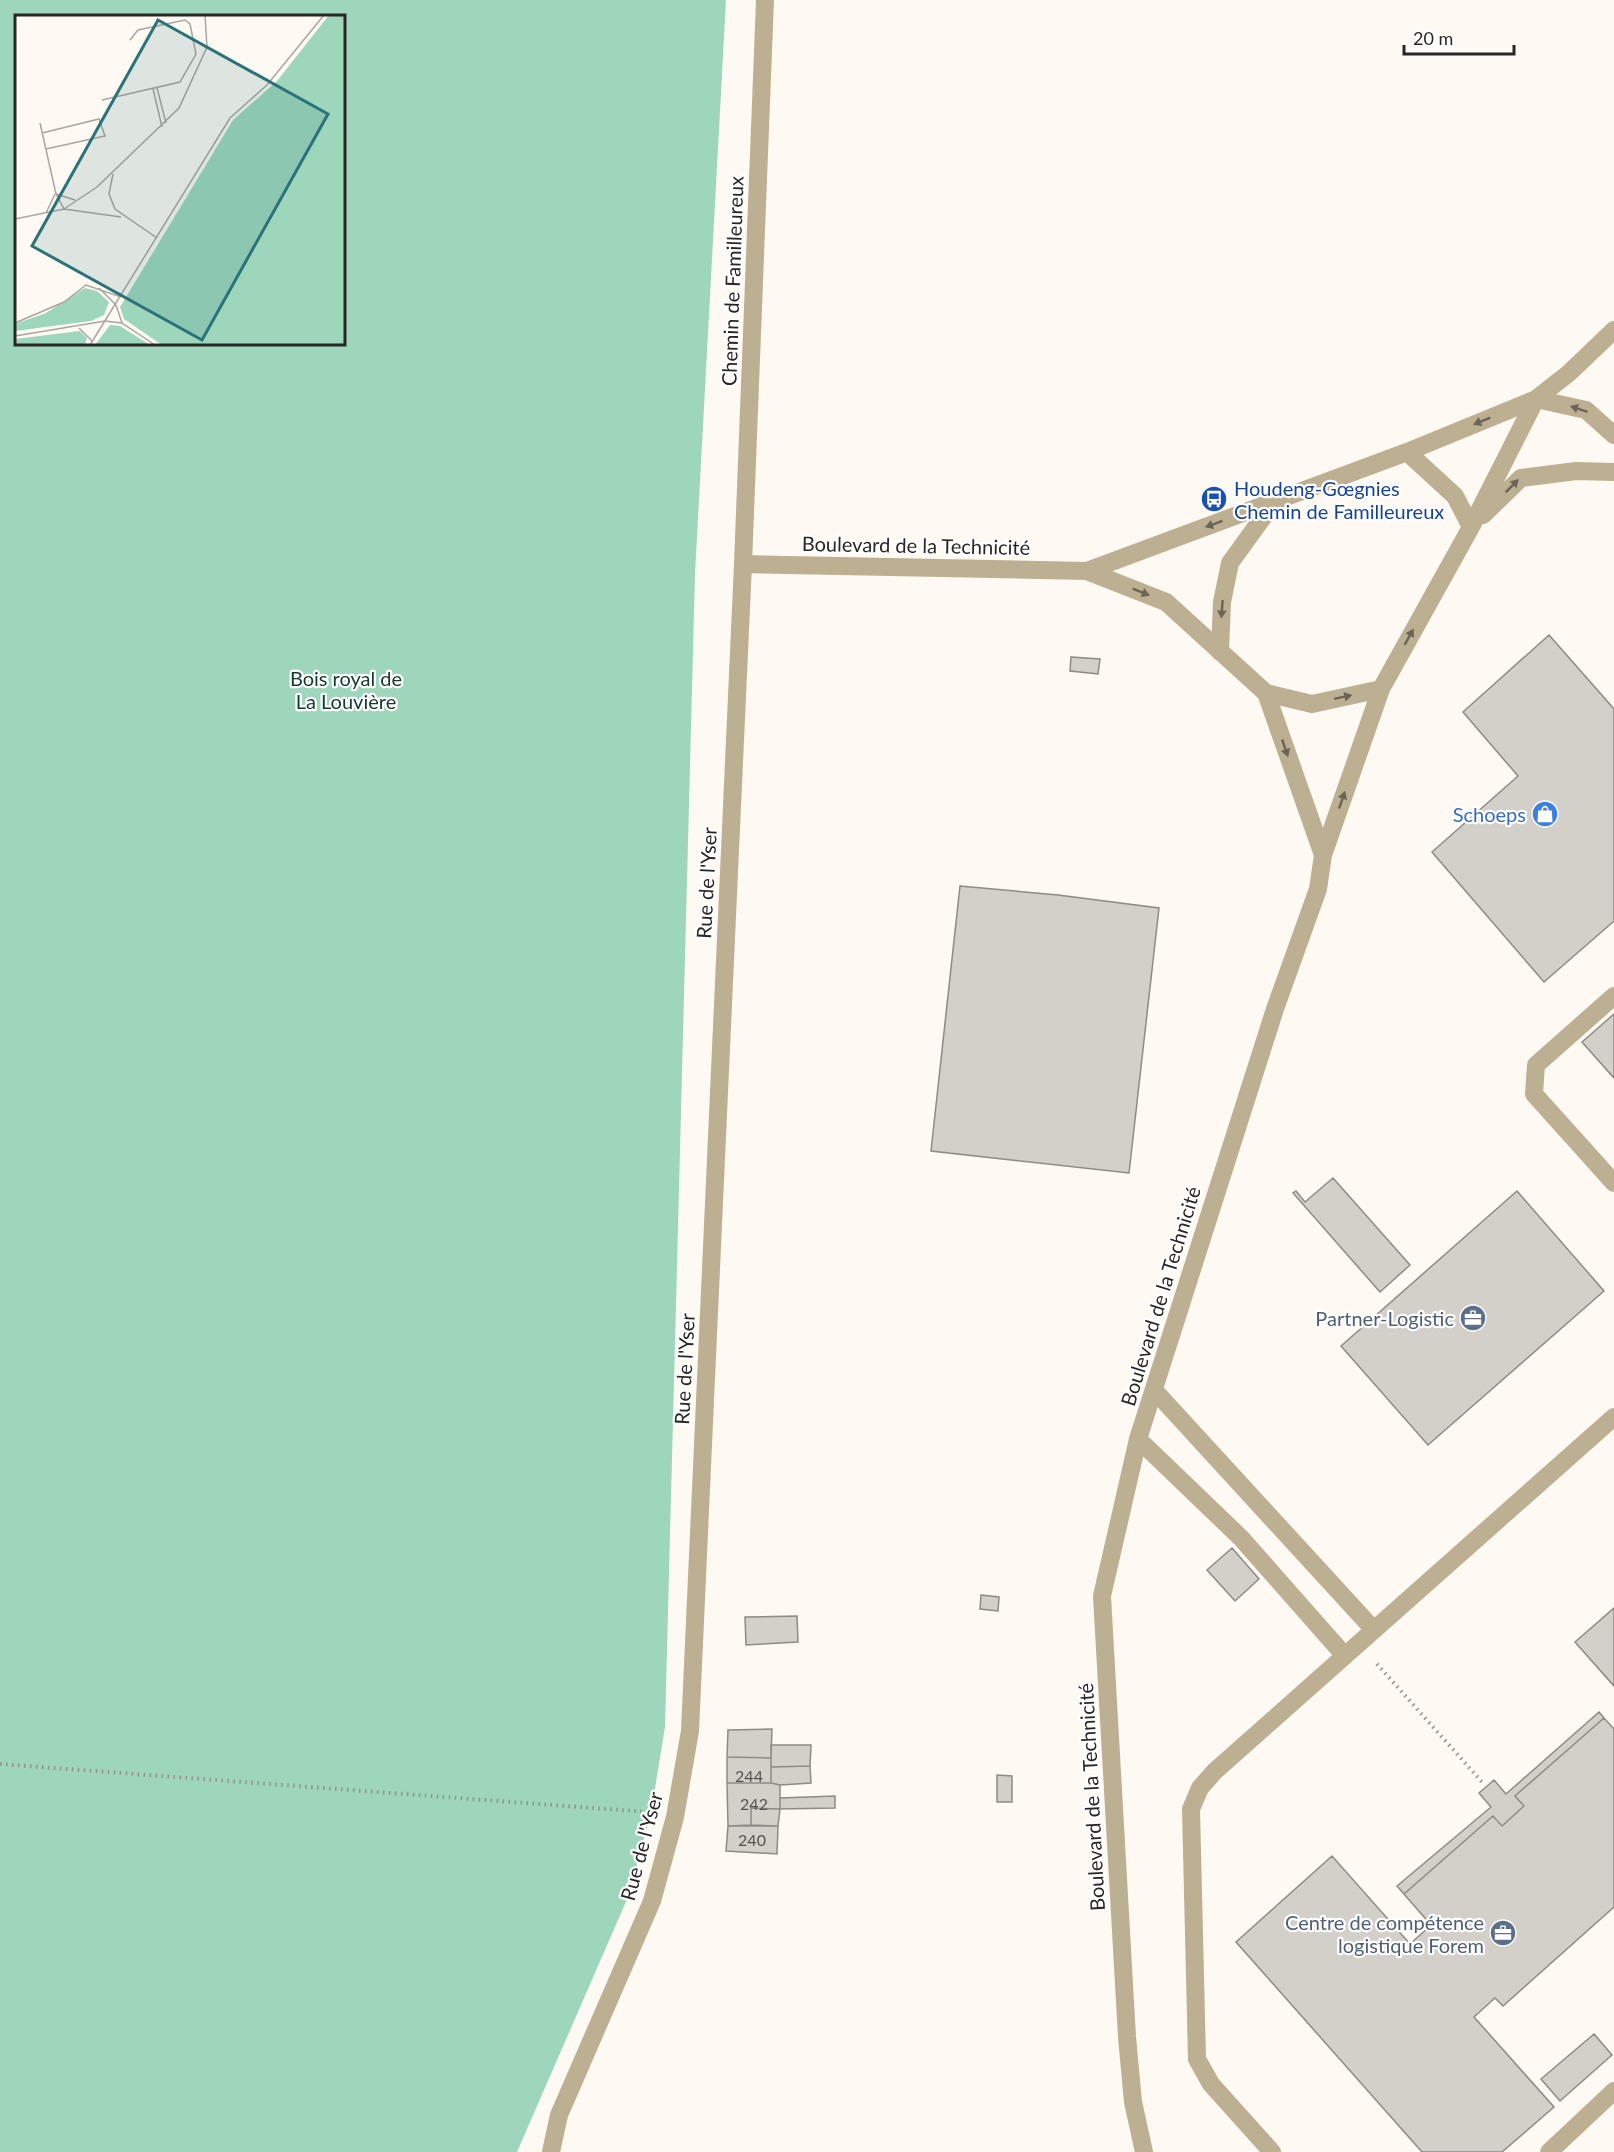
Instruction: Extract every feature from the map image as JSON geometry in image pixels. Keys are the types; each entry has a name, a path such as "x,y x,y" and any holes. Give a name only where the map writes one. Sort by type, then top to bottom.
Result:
{"street":[{"name":"Chemin de Familleureux","path":"743,564 765,0"},
{"name":"Boulevard de la Technicité","path":"1087,571 1407,452 1536,399 1569,373 1614,330"},
{"path":"1323,855 1381,689 1471,527 1536,399 1586,410 1614,435"},
{"path":"1407,452 1455,496 1471,527"},
{"path":"1471,527 1521,478 1576,471 1614,472"},
{"path":"1220,652 1222,602 1230,563 1274,502"},
{"name":"Boulevard de la Technicité","path":"743,564 1087,571 1166,602 1266,693 1323,855 1318,889 1271,1020 1138,1439 1102,1596 1127,2037 1133,2102 1144,2152"},
{"name":"Rue de l'Yser","path":"551,2152 559,2115 652,1901 675,1817 690,1731 743,564"},
{"path":"1266,693 1312,704 1381,689"},
{"path":"1614,996 1536,1065 1534,1094 1614,1183"},
{"path":"1154,1390 1374,1630"},
{"path":"1272,2152 1210,2084 1197,2059 1191,1809 1200,1788 1215,1771 1614,1417"},
{"path":"1138,1439 1241,1538 1352,1650"},
{"path":"1549,2152 1614,2091"}],"path":[{"path":"1352,1650 1482,1782"},
{"path":"0,1764 651,1813"}],"green space":[{"name":"Bois royal de La Louvière","path":"0,0 726,0 695,574 665,1727 651,1813 628,1897 517,2152 0,2152"}],"building":[{"name":"Schoeps","path":"1549,635 1614,709 1614,921 1544,982 1432,852 1518,776 1463,712"},
{"path":"1071,657 1100,659 1098,674 1070,671"},
{"path":"960,886 1058,895 1159,908 1129,1173 931,1151"},
{"path":"1614,1014 1614,1078 1582,1042"},
{"path":"1333,1178 1410,1265 1380,1292 1293,1193 1296,1191 1305,1202"},
{"name":"Partner-Logistic","path":"1517,1191 1604,1291 1428,1445 1341,1346"},
{"path":"1232,1548 1259,1579 1235,1601 1207,1570"},
{"path":"981,1595 999,1597 998,1611 980,1609"},
{"path":"1614,1608 1614,1686 1575,1642"},
{"path":"797,1616 798,1642 746,1645 745,1617"},
{"path":"1599,1712 1604,1718 1515,1796 1524,1806 1502,1826 1493,1816 1404,1894 1397,1886 1491,1807 1479,1793 1494,1780 1506,1794"},
{"name":"Centre de compétence logistique Forem","path":"1604,1718 1614,1729 1614,1907 1503,2006 1495,1998 1474,2017 1554,2107 1502,2152 1422,2152 1236,1942 1332,1856 1410,1944 1431,1925 1404,1894 1493,1816 1502,1826 1524,1806 1515,1796"},
{"path":"772,1729 771,1758 727,1757 728,1730"},
{"path":"771,1745 811,1745 810,1766 771,1767"},
{"path":"727,1757 771,1758 771,1783 727,1783"},
{"path":"810,1766 811,1783 780,1785 771,1783 771,1767"},
{"path":"997,1775 1012,1776 1012,1802 997,1802"},
{"path":"727,1783 780,1785 780,1809 751,1808 751,1825 728,1826"},
{"path":"835,1796 835,1808 780,1809 780,1798"},
{"path":"751,1808 780,1809 778,1826 751,1825"},
{"path":"728,1826 778,1826 777,1854 726,1851"},
{"path":"1594,2034 1612,2055 1560,2101 1541,2079"}],"place":[{"name":"Houdeng-Gœgnies Chemin de Familleureux","path":"1214,499"},
{"name":"Schoeps","path":"1545,814"},
{"name":"Partner-Logistic","path":"1473,1318"},
{"name":"Centre de compétence logistique Forem","path":"1503,1933"}]}
